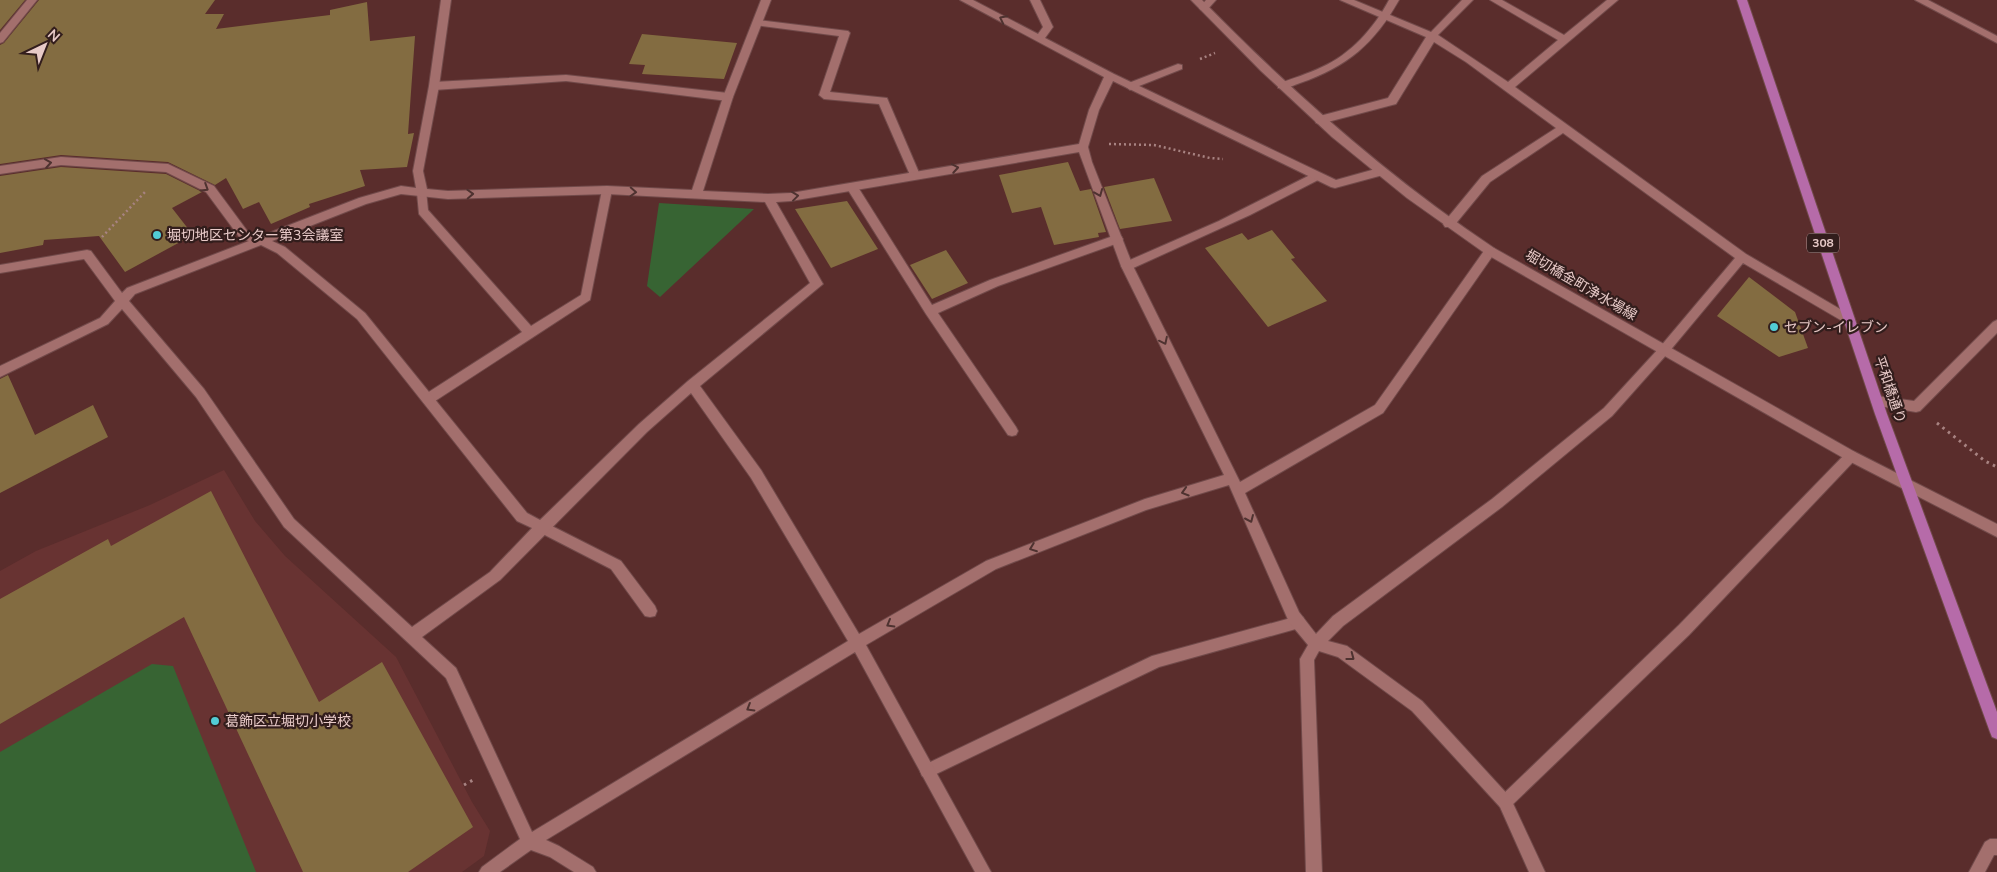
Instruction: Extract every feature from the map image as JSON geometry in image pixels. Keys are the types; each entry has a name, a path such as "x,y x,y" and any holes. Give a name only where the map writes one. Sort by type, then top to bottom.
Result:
{"main road":[{"name":"平和橋通り","path":"1742,0 1848,319 1997,732"}],"street":[{"path":"0,40 32,0"},
{"path":"446,0 434,86 418,170 423,211 530,333"},
{"path":"696,195 728,96 766,0"},
{"path":"965,0 1130,86 1335,184 1379,172"},
{"path":"1035,0 1048,27 1040,38"},
{"path":"1345,0 1432,36 1470,60 1742,257 1848,319"},
{"path":"1282,86 1332,67 1353,52 1386,16 1394,0"},
{"path":"1320,120 1392,101 1432,36 1468,0"},
{"path":"1495,0 1565,40"},
{"path":"1507,88 1613,0"},
{"path":"1920,0 1997,40"},
{"name":"堀切橋金町浄水場線","path":"1204,3 1282,86 1379,172 1449,224 1490,251 1851,456 1997,531"},
{"path":"758,23 845,33 824,95 883,101 915,175"},
{"path":"1130,86 1178,67"},
{"path":"1110,76 1094,110 1083,146 1086,162 1118,239 1127,266 1235,484 1294,617 1316,644 1342,650 1417,706 1505,802 1537,872"},
{"path":"434,86 566,78 728,96"},
{"path":"1449,224 1486,179 1563,128"},
{"path":"0,372 104,321 131,291 364,201 402,190 448,195 607,190 768,198 791,197 1083,146"},
{"path":"0,170 61,161 168,168 210,189 244,234 281,250 361,316 522,517 616,565 650,611"},
{"path":"1127,266 1214,229 1277,199 1316,176"},
{"path":"852,187 930,311 1012,431"},
{"path":"428,399 586,297 607,190"},
{"path":"411,636 495,576 643,428 692,385 817,284 768,198"},
{"path":"930,311 994,283 1118,239"},
{"path":"487,872 529,842 857,643 992,565 1146,505 1235,484 1379,409 1490,251"},
{"path":"0,269 87,254 122,301 200,393 289,523 451,673 529,842 554,851 588,872"},
{"path":"1314,872 1307,659 1316,644 1338,621 1497,503 1608,412 1664,350 1742,257"},
{"path":"1877,401 1916,407 1997,325"},
{"path":"692,385 756,474 857,643 983,872"},
{"path":"1505,802 1684,630 1851,456"},
{"path":"926,771 1157,661 1298,622"},
{"path":"1977,872 1990,847 1997,847"}],"path":[{"path":"1083,146 1106,144 1154,145 1210,158 1232,159 1257,148"},
{"path":"87,254 168,168"},
{"path":"1916,407 1985,461 1997,467"}],"shaded area":[{"name":"葛飾区立堀切小学校","path":"224,470 255,521 285,556 396,657 472,802 490,831 484,856 462,872 0,872 0,571 36,551 150,505"}],"green space":[{"path":"659,203 754,209 660,297 647,286"},
{"path":"152,664 173,666 256,872 0,872 0,752"}],"building":[{"path":"0,0 25,0 0,30"},
{"path":"39,0 215,0 205,14 224,14 216,29 330,15 330,10 367,2 370,41 415,36 408,134 414,133 407,167 360,170 365,186 309,204 310,207 271,224 259,202 243,209 226,178 215,185 168,162 61,155 0,164 0,45 4,43"},
{"path":"642,34 737,43 724,79 642,74 645,65 629,64"},
{"path":"1068,162 1080,191 1091,189 1106,232 1098,233 1099,237 1054,245 1041,207 1012,213 999,175"},
{"path":"61,167 166,174 202,192 172,208 193,235 125,272 99,236 44,240 43,245 0,253 0,176"},
{"path":"1154,178 1172,221 1120,229 1104,187"},
{"path":"847,201 878,249 831,268 795,209"},
{"path":"1272,230 1295,258 1291,259 1327,301 1268,327 1205,248 1242,233 1248,240"},
{"path":"946,250 968,283 932,299 910,265"},
{"path":"1749,277 1795,312 1808,348 1779,357 1717,316"},
{"path":"8,375 35,435 93,405 108,437 0,493 0,379"},
{"path":"211,491 319,702 382,662 473,827 408,872 303,872 184,617 0,724 0,599 108,539 111,546"}],"place":[{"name":"堀切地区センター第3会議室","path":"157,235"},
{"name":"セブン-イレブン","path":"1774,327"},
{"name":"葛飾区立堀切小学校","path":"215,721"}]}
